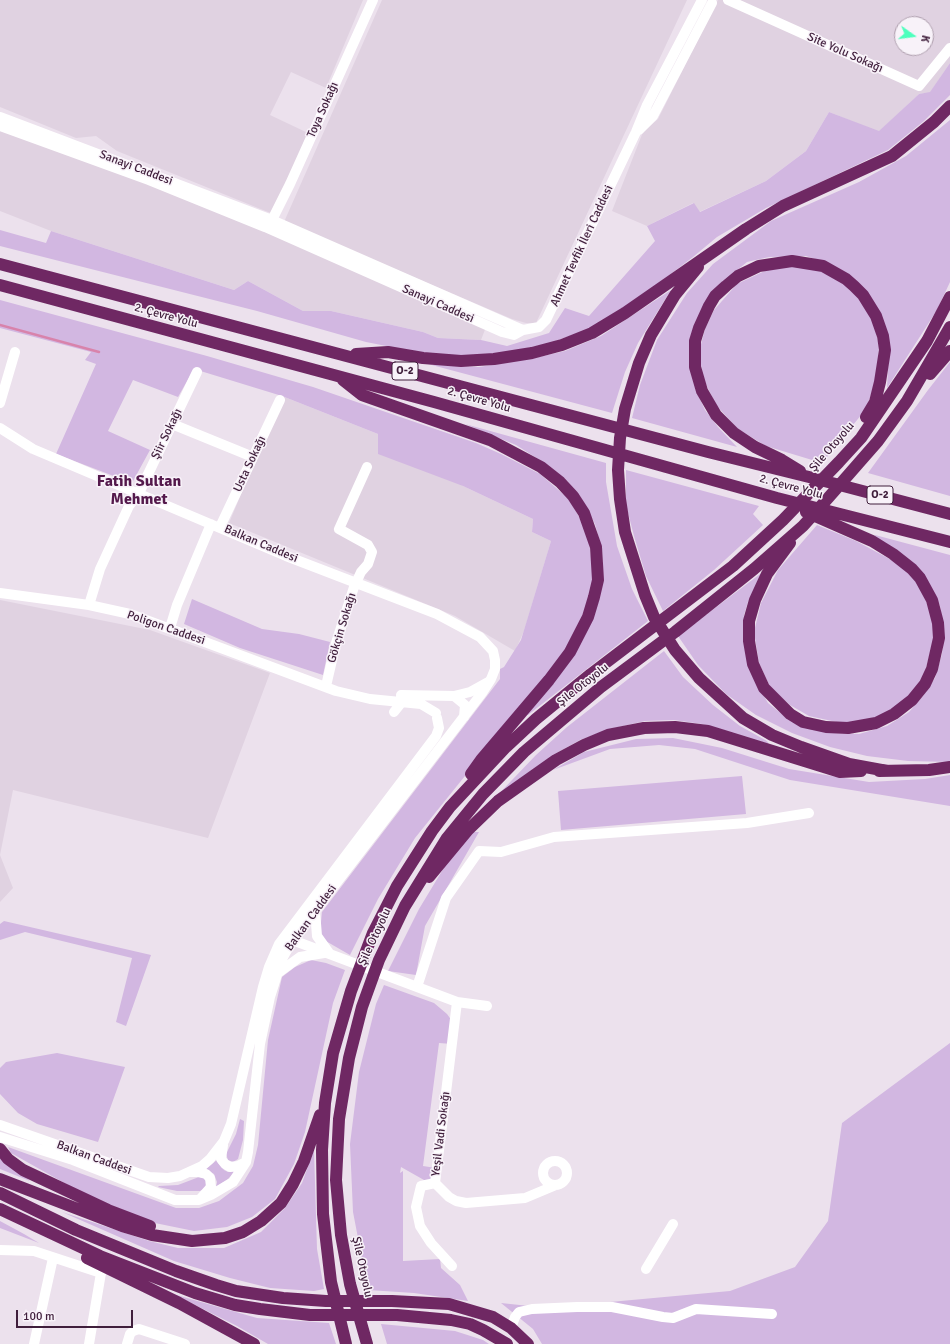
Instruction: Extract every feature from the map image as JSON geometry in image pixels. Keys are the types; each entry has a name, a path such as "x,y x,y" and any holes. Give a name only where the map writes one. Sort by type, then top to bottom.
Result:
{"highway":[{"path":"347,355 388,352 423,358 461,361 494,360 562,344 592,333 625,313 704,260 746,229 783,206 892,156 934,122 950,106"},
{"path":"704,260 676,295 651,335 639,363 625,409 620,438 618,470 620,499 625,532 645,595 654,617 675,650 699,678 743,718 772,735 849,764 887,771"},
{"path":"809,477 782,460 756,447 725,426 708,404 698,380 695,367 695,341 704,316 715,296 748,270 769,263 792,261 823,266 846,279 854,286 863,295 876,316 883,336 885,350 875,402 839,462"},
{"name":"2. Çevre Yolu","path":"0,264 708,452 947,513"},
{"name":"2. Çevre Yolu","path":"0,286 339,376 776,498 950,542"},
{"name":"Şile Otoyolu","path":"345,1343 331,1282 323,1214 322,1150 325,1103 333,1053 355,977 383,912 398,886 432,831 450,807 501,752 536,719 734,566 783,520 839,462 861,438 927,340 950,297"},
{"path":"907,401 950,327"},
{"path":"776,498 837,527 872,541 893,554 912,568 920,578 932,600 937,618 939,638 937,654 928,679 912,700 894,714 876,723 848,728 826,727 803,722 776,701 764,688 752,664 749,641 749,621 755,600 768,574 803,526 855,467 907,401 950,351"},
{"path":"339,376 362,395 490,440 541,467 560,482 573,496 584,513 596,547 598,580 594,597 588,617 570,652 549,680 481,760 450,807"},
{"name":"Şile Otoyolu","path":"366,1341 350,1284 337,1207 336,1148 341,1100 347,1066 369,985 379,960 405,906 447,838 501,774 544,734 574,709 675,632 754,569 803,526"},
{"path":"405,906 468,830 498,801 556,760 584,745 608,735 644,728 675,727 708,731 840,772 929,770 950,767"},
{"path":"0,1179 122,1226 176,1240 192,1241 225,1238 243,1232 261,1221 281,1202 293,1184 304,1161 325,1103"},
{"path":"0,1149 8,1159 23,1170 42,1180 176,1240"},
{"path":"0,1193 76,1230 116,1247 176,1271 236,1291 305,1300 392,1301 449,1304 493,1317 511,1328 528,1344"},
{"path":"0,1209 44,1231 152,1277 195,1293 235,1305 310,1315 397,1315 451,1320 470,1324 507,1344"},
{"path":"44,1231 77,1254 179,1303 254,1344"}],"street":[{"name":"Toya Sokağı","path":"269,224 290,184 373,0"},
{"name":"Site Yolu Sokağı","path":"728,0 919,86 950,48"},
{"name":"Ahmet Tevfik İleri Caddesi","path":"523,330 539,327 546,320 636,132 652,116 709,1"},
{"name":"Sanayi Caddesi","path":"0,117 269,224 523,330"},
{"name":"Sanayi Caddesi","path":"0,126 269,224 502,332 514,335 523,330"},
{"path":"0,403 15,352"},
{"name":"Şiir Sokağı","path":"89,605 100,569 129,506 139,493 197,372"},
{"name":"Usta Sokağı","path":"170,628 177,605 216,525 253,457 280,400"},
{"path":"172,424 253,457"},
{"name":"Balkan Caddesi","path":"0,428 33,449 216,525 286,556 426,610 480,637 492,650 495,660 495,669 491,679 462,720 315,911 288,938 276,974 260,1044 250,1143 246,1162 233,1182 221,1190 199,1200"},
{"name":"Gökçin Sokağı","path":"326,686 336,643 356,583 361,572 368,564 372,552 368,545 339,529 367,467"},
{"name":"Poligon Caddesi","path":"0,593 89,605 130,614 326,686"},
{"path":"437,716 437,704 440,699 470,692 491,679"},
{"path":"326,686 386,694 452,696 458,698 464,704 466,709 462,720 457,724 448,726 421,704 358,696 336,691 326,686"},
{"path":"394,712 402,702"},
{"name":"Balkan Caddesi","path":"224,1141 231,1124 265,980 272,959 436,736 439,728 437,716"},
{"path":"417,987 446,898 479,851 501,852 554,837 747,823 809,813"},
{"path":"315,911 317,936 327,954"},
{"path":"288,938 457,1002 487,1006"},
{"path":"276,974 300,957 327,954"},
{"name":"Yeşil Vadi Sokağı","path":"457,1002 435,1183 449,1197 456,1201 466,1203 525,1198 556,1185"},
{"name":"Balkan Caddesi","path":"0,1125 149,1177 168,1178 190,1172"},
{"path":"0,1137 73,1160 175,1200 199,1200 211,1187 211,1182 206,1174 190,1172"},
{"path":"224,1141 221,1160 225,1164 230,1167 238,1166 246,1162"},
{"path":"190,1172 210,1159 224,1141"},
{"path":"435,1183 421,1186 416,1208 420,1226 431,1243 452,1266"},
{"path":"646,1269 673,1224"},
{"path":"0,1250 34,1251 101,1273 89,1344"},
{"path":"34,1344 52,1258"},
{"path":"511,1328 514,1317 519,1312 532,1309 577,1307 612,1308 673,1318 696,1309 772,1314"},
{"path":"127,1344 133,1330 140,1329 185,1344"}],"shaded area":[{"path":"0,0 363,0 326,88 291,72 270,115 308,133 273,214 117,151 96,136 76,138 0,107"},
{"path":"382,0 687,0 536,323 526,323 512,319 284,222"},
{"path":"718,0 950,0 950,63 930,93 919,94 879,132 829,112 806,151 766,181 699,212 693,203 647,226 612,211 643,132 658,119"},
{"path":"950,63 950,95 924,121 888,150 766,208 717,237 629,306 592,328 550,343 496,355 460,357 422,353 366,342 257,311 0,246 0,230 46,243 51,231 234,290 248,281 303,311 331,311 423,332 438,338 481,340 507,346 549,333 565,308 589,316 655,241 647,226 694,203 700,212 766,181 806,151 829,112 879,131 919,94 930,92"},
{"path":"950,120 950,282 937,310 887,388 889,347 882,316 864,289 832,265 806,256 769,257 747,262 724,281 706,301 695,388 705,410 718,427 737,447 632,418 640,385 657,340 687,293 713,264 771,221 859,182 906,156"},
{"path":"0,123 128,171 486,327 481,340 438,338 423,332 331,311 303,311 248,281 234,290 51,231 0,211"},
{"path":"798,266 820,270 844,283 861,298 873,319 879,346 877,377 866,409 822,463 766,446 738,429 716,405 703,378 699,352 705,329 714,310 737,284 771,268"},
{"path":"671,290 638,343 625,372 612,413 428,364 479,367 534,358 565,351 601,336"},
{"path":"0,300 207,356 313,387 476,443 540,474 570,500 588,534 594,578 584,616 568,648 415,838 378,899 350,955 324,940 320,932 322,912 500,679 500,669 504,667 521,640 551,541 532,532 533,519 463,486 378,454 378,434 282,396 194,369 178,397 133,380 108,431 150,450 132,483 56,454 96,364 85,360 91,352 0,328"},
{"path":"950,362 950,496 868,473 928,390"},
{"path":"282,396 378,434 463,486 533,519 532,532 551,541 524,631 515,651 455,616 229,523"},
{"path":"465,424 606,463 606,482 617,546 632,589 648,621 528,715 526,714 577,649 603,575 602,550 595,524 580,496 567,481 549,466 516,445"},
{"path":"626,470 759,506 753,514 763,525 714,570 663,611 646,576 634,536 626,505"},
{"path":"817,525 856,541 899,564 914,579 931,612 935,634 924,676 907,700 884,714 862,723 841,723 809,716 790,705 770,687 759,663 754,632 761,603 778,570"},
{"path":"875,535 950,555 950,762 908,761 867,756 830,747 792,733 756,715 726,694 698,665 678,636 764,571 748,602 744,615 743,632 746,653 754,679 768,703 788,719 834,733 859,734 887,726 909,712 923,696 935,678 942,654 944,632 940,606 931,587 875,537"},
{"path":"192,599 262,629 299,634 330,642 323,675 240,648 184,624"},
{"path":"0,600 150,630 270,673 208,838 13,790 0,855"},
{"path":"664,651 683,677 713,705 740,726 767,741 769,744 702,724 674,720 645,721 610,729 580,740 553,755 490,803 536,755 567,727"},
{"path":"673,738 722,748 789,769 869,782 925,779 950,775 950,806 790,780 695,749 659,745 610,749 553,770 584,752 636,739"},
{"path":"742,776 746,814 561,830 558,791"},
{"path":"473,832 479,832 425,926 416,975 388,971 419,909 448,861"},
{"path":"0,855 13,888 0,902"},
{"path":"4,921 151,955 126,1026 116,1022 132,958 25,932 0,940 0,924"},
{"path":"311,960 326,963 345,970 333,1003 305,1132 294,1164 275,1199 252,1217 227,1227 194,1231 150,1222 84,1194 11,1153 8,1147 176,1208 199,1208 219,1201 243,1183 253,1166 258,1145 268,1040 282,977 295,967"},
{"path":"384,985 434,1003 447,1014 452,1021 452,1044 439,1043 423,1166 436,1168 435,1183 424,1180 401,1167 400,1173 403,1171 403,1261 440,1259 441,1268 460,1285 468,1301 414,1293 368,1290 353,1212 350,1144 359,1072 376,1004"},
{"path":"950,1043 950,1344 542,1344 533,1329 501,1303 529,1306 610,1302 730,1291 795,1267 828,1221 842,1123"},
{"path":"57,1053 125,1067 98,1142 37,1124 18,1113 0,1094 0,1068 6,1062"},
{"path":"240,1119 244,1121 243,1140 238,1159 233,1162 228,1160 226,1154 236,1134"},
{"path":"314,1150 317,1249 324,1289 314,1291 270,1288 230,1278 174,1261 62,1212 149,1241 178,1248 224,1248 261,1232 285,1208 302,1183"},
{"path":"0,1155 5,1161 30,1181 0,1169"},
{"path":"218,1159 218,1163 224,1170 228,1172 235,1171 228,1179 216,1187 217,1182 214,1174 206,1169"},
{"path":"199,1177 204,1178 207,1183 204,1189 200,1191 177,1191 158,1187 178,1185"},
{"path":"0,1221 24,1234 39,1243 0,1228"},
{"path":"173,1294 257,1318 329,1323 336,1344 268,1344 237,1326"},
{"path":"381,1324 455,1331 483,1340 489,1344 387,1344"}],"waterway":[{"path":"0,325 99,352"}],"district":[{"name":"Fatih Sultan Mehmet","path":"139,491"}]}
